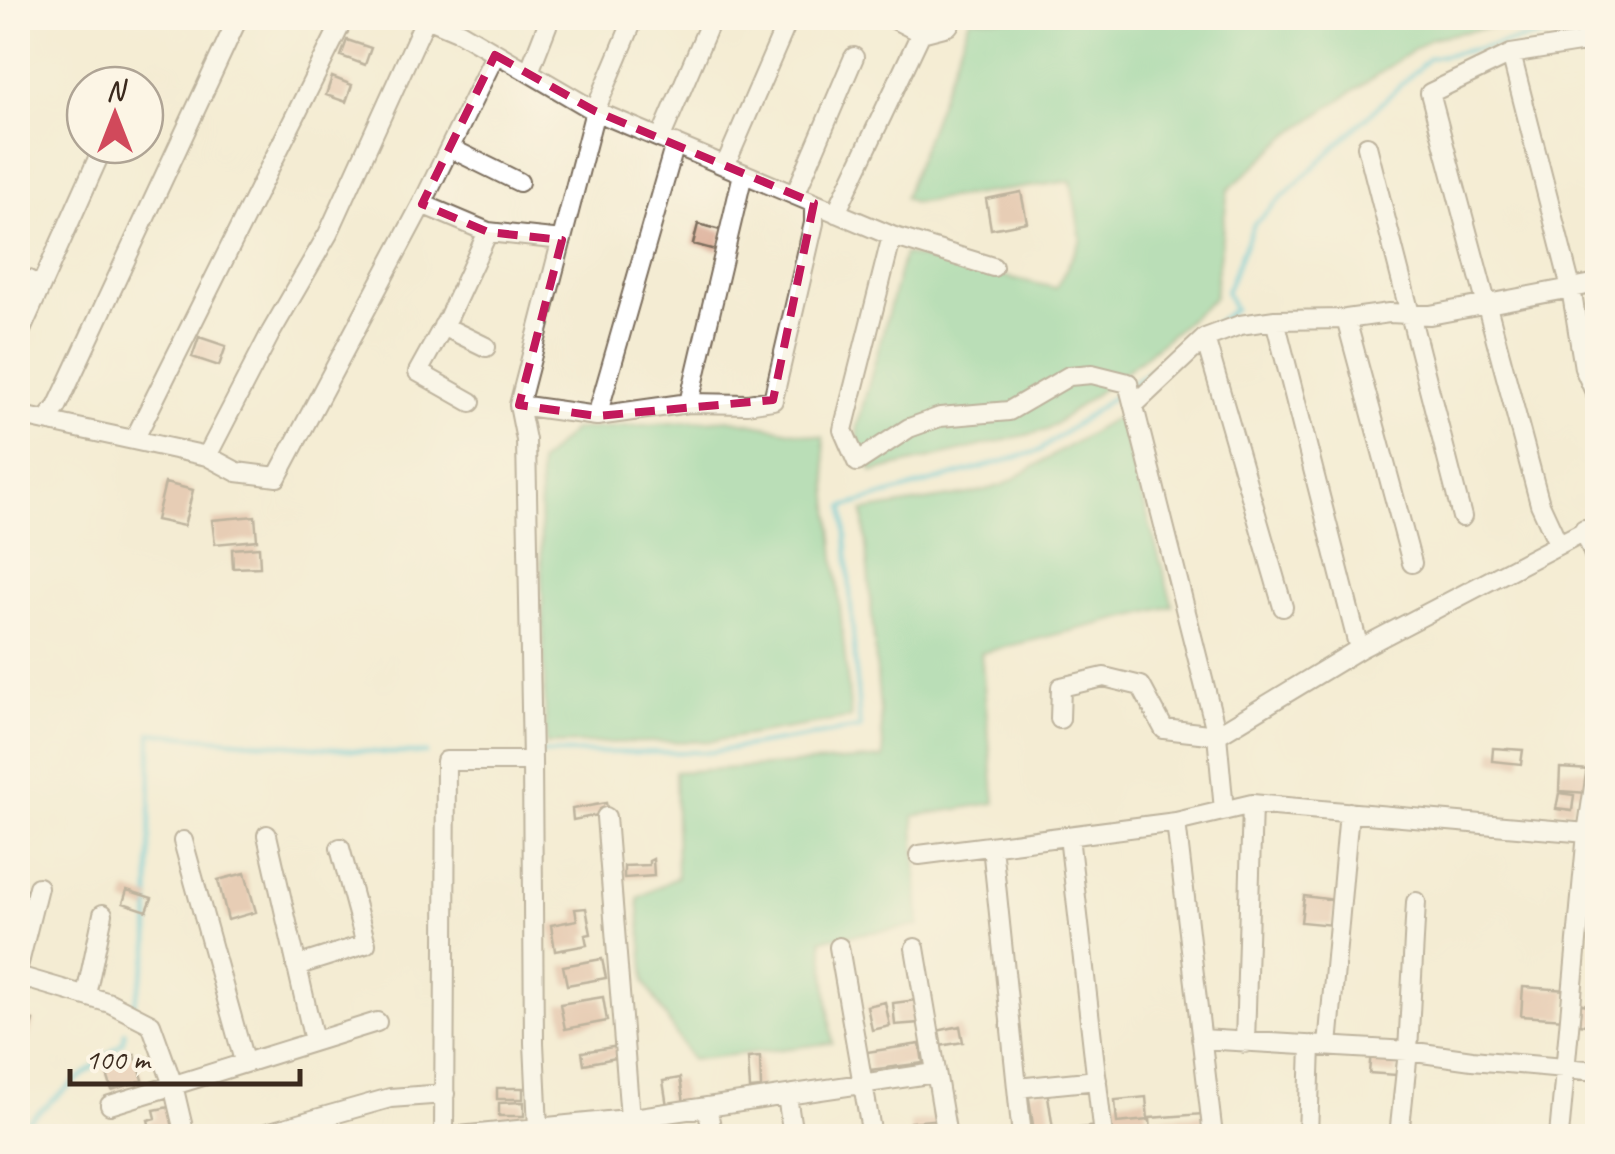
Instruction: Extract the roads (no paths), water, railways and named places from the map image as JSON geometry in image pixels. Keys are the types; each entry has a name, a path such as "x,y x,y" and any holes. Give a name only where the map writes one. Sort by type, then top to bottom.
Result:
{"street":[{"path":"45,421 57,407 238,18"},
{"path":"134,440 344,18"},
{"path":"207,456 270,334 328,234 427,18 463,25 495,55 596,111 892,236 993,267"},
{"path":"529,72 550,18"},
{"path":"538,1128 526,440 519,405 596,111 634,18"},
{"path":"597,416 668,140 712,18"},
{"path":"725,166 790,18"},
{"path":"892,18 921,33 948,26 954,18"},
{"path":"836,212 921,33"},
{"path":"1558,543 1540,504 1430,93 1511,54 1594,41 1598,68"},
{"path":"1511,54 1571,288 1584,368 1598,399"},
{"path":"18,415 207,456 237,472 277,477 422,204 495,55"},
{"path":"795,195 854,57"},
{"path":"1368,146 1462,518"},
{"path":"450,148 519,182"},
{"path":"18,338 95,165"},
{"path":"689,403 743,174"},
{"path":"519,405 597,416 689,403 748,404 772,400 814,223 814,203"},
{"path":"422,204 488,232 562,240"},
{"path":"471,402 418,372 488,232"},
{"path":"892,236 843,430 856,462 909,428 940,418 1009,410 1069,376 1092,374 1131,393 1218,736 1224,810"},
{"path":"18,275 41,286"},
{"path":"1131,393 1205,338 1240,325 1389,313 1412,317 1598,283"},
{"path":"1346,319 1412,563"},
{"path":"1275,320 1360,650"},
{"path":"443,326 486,347"},
{"path":"1205,338 1283,607"},
{"path":"1060,719 1061,687 1104,677 1141,686 1164,729 1218,736 1360,650 1591,527 1598,566"},
{"path":"1559,1136 1598,759"},
{"path":"444,1136 446,761 532,761"},
{"path":"1245,1042 1252,804"},
{"path":"919,855 1176,822 1252,804 1592,832"},
{"path":"1308,1136 1349,812"},
{"path":"606,817 635,1118 645,1136"},
{"path":"1176,822 1213,1136"},
{"path":"266,835 314,1040"},
{"path":"1068,836 1103,1136"},
{"path":"183,840 244,1061"},
{"path":"992,846 1022,1136"},
{"path":"296,966 366,944 340,848"},
{"path":"18,967 38,887"},
{"path":"1400,1136 1416,902"},
{"path":"86,995 103,914"},
{"path":"839,947 872,1136"},
{"path":"915,948 947,1136"},
{"path":"18,976 86,995 152,1024 185,1136"},
{"path":"110,1105 377,1022"},
{"path":"1202,1039 1408,1051 1598,1071"},
{"path":"458,1136 635,1118 935,1072"},
{"path":"1017,1088 1096,1080"},
{"path":"256,1136 390,1098 445,1094"},
{"path":"787,1096 794,1136"},
{"path":"707,1107 713,1136"}],"waterway":[{"path":"1205,331 1234,309 1226,292 1254,224 1429,58 1598,25"},
{"path":"1132,384 1188,343"},
{"path":"537,753 712,752 860,728 844,507 1039,451 1123,390"},
{"path":"134,1004 149,953 151,733 426,753"},
{"path":"18,1129 123,1042 125,1032"}]}
